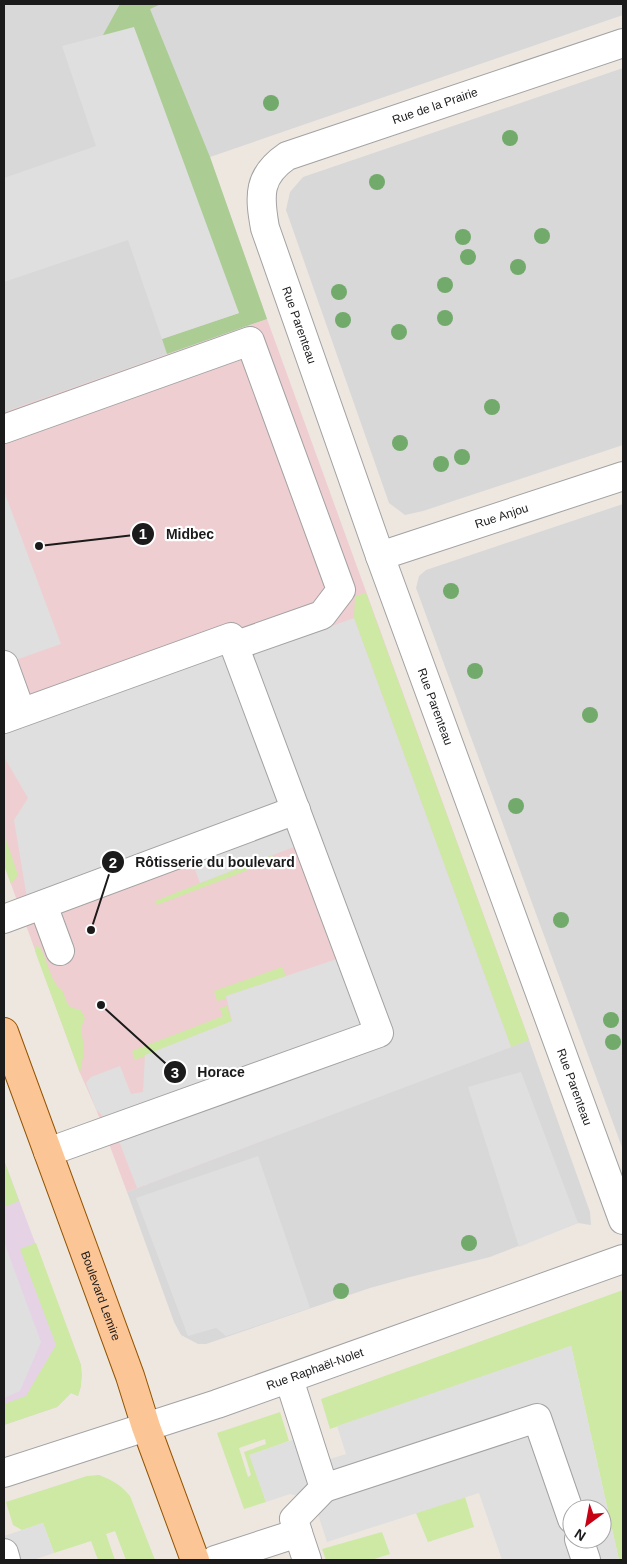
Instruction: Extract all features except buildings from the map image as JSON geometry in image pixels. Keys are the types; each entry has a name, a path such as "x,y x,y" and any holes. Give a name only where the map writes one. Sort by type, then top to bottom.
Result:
{"main road":[{"name":"Boulevard Lemire","path":"4,1032 195,1560"}],"street":[{"name":"Rue de la Prairie","path":"263,188 266,177 274,165 287,156 623,43"},
{"name":"Rue Parenteau","path":"263,188 261,209 265,228 380,556 623,1220"},
{"path":"4,429 250,341 341,590 322,615 234,646"},
{"name":"Rue Anjou","path":"380,556 623,476"},
{"path":"4,665 13,716 231,637 379,1033 48,1152"},
{"path":"4,919 296,810"},
{"path":"43,905 60,951"},
{"name":"Rue Raphaël-Nolet","path":"4,1473 290,1379 623,1259"},
{"path":"290,1379 324,1488"},
{"path":"308,1560 294,1519 324,1488 538,1418 565,1499"},
{"path":"215,1560 298,1533"},
{"path":"4,1553 6,1560"}],"shaded area":[{"path":"4,4 623,4 623,15 210,157 267,319 4,412"},
{"path":"134,27 239,313 162,339 128,240 4,282 4,178 96,146 62,46"},
{"path":"623,68 623,445 423,511 405,515 389,503 286,210 290,192 303,177"},
{"path":"267,319 529,1040 127,1192 96,1109 80,1073 4,865 4,412"},
{"path":"4,491 61,644 4,664"},
{"path":"623,504 623,1150 416,588 419,576 426,570"},
{"path":"354,618 511,1047 137,1188 114,1128 96,1109 86,1083 91,1077 120,1066 131,1094 143,1092 145,1055 232,1021 226,996 349,955 307,842 200,883 188,851 29,910 14,820 28,798 4,757 4,719 231,637 240,659"},
{"path":"529,1040 590,1212 591,1225 578,1223 490,1257 370,1288 206,1344 198,1344 181,1335 174,1322 127,1192"},
{"path":"521,1072 578,1223 519,1247 468,1087"},
{"path":"258,1156 310,1308 226,1336 216,1328 188,1336 136,1198"},
{"path":"4,1160 81,1365 82,1375 78,1396 71,1393 57,1407 4,1425"},
{"path":"4,1242 41,1342 20,1391 4,1398"},
{"path":"571,1346 605,1499 562,1499 562,1549 612,1549 612,1529 619,1560 502,1560 479,1493 327,1542 313,1499 290,1494 266,1502 249,1455 307,1435 317,1463 346,1454 337,1426"},
{"path":"43,1523 54,1553 33,1560 4,1560 4,1536"}],"green space":[{"path":"120,4 161,4 150,9 210,157 267,319 167,354 162,339 239,313 103,35"},
{"path":"366,593 529,1040 511,1047 354,618 355,596"},
{"path":"4,834 18,875 11,884 4,865"},
{"path":"272,855 274,860 157,905 155,901"},
{"path":"35,946 40,947 54,981 62,990 67,1003 75,1009 80,1009 85,1018 82,1027 84,1051 80,1073 35,951"},
{"path":"282,967 286,976 226,996 226,999 217,1001 214,991"},
{"path":"227,1006 232,1021 135,1060 132,1051 223,1016 220,1008"},
{"path":"4,1160 19,1201 4,1207"},
{"path":"36,1243 81,1365 81,1386 78,1396 71,1393 57,1407 4,1425 4,1404 26,1396 56,1345 20,1249"},
{"path":"623,1290 623,1560 619,1560 612,1529 612,1499 605,1499 571,1346 330,1429 321,1399"},
{"path":"280,1412 289,1441 250,1455 266,1502 244,1509 217,1433","holes":["265,1439 266,1444 244,1452 251,1475 248,1477 239,1448"]},
{"path":"99,1475 116,1483 130,1496 155,1560 126,1560 115,1531 106,1534 115,1560 98,1560 91,1541 54,1553 43,1523 22,1530 13,1525 6,1502 87,1476"},
{"path":"465,1497 474,1527 428,1542 416,1513"},
{"path":"382,1532 390,1554 371,1560 326,1560 322,1549"}],"place":[{"name":"Midbec","path":"39,546"},
{"name":"Rôtisserie du boulevard","path":"91,930"},
{"name":"Horace","path":"101,1005"}]}
